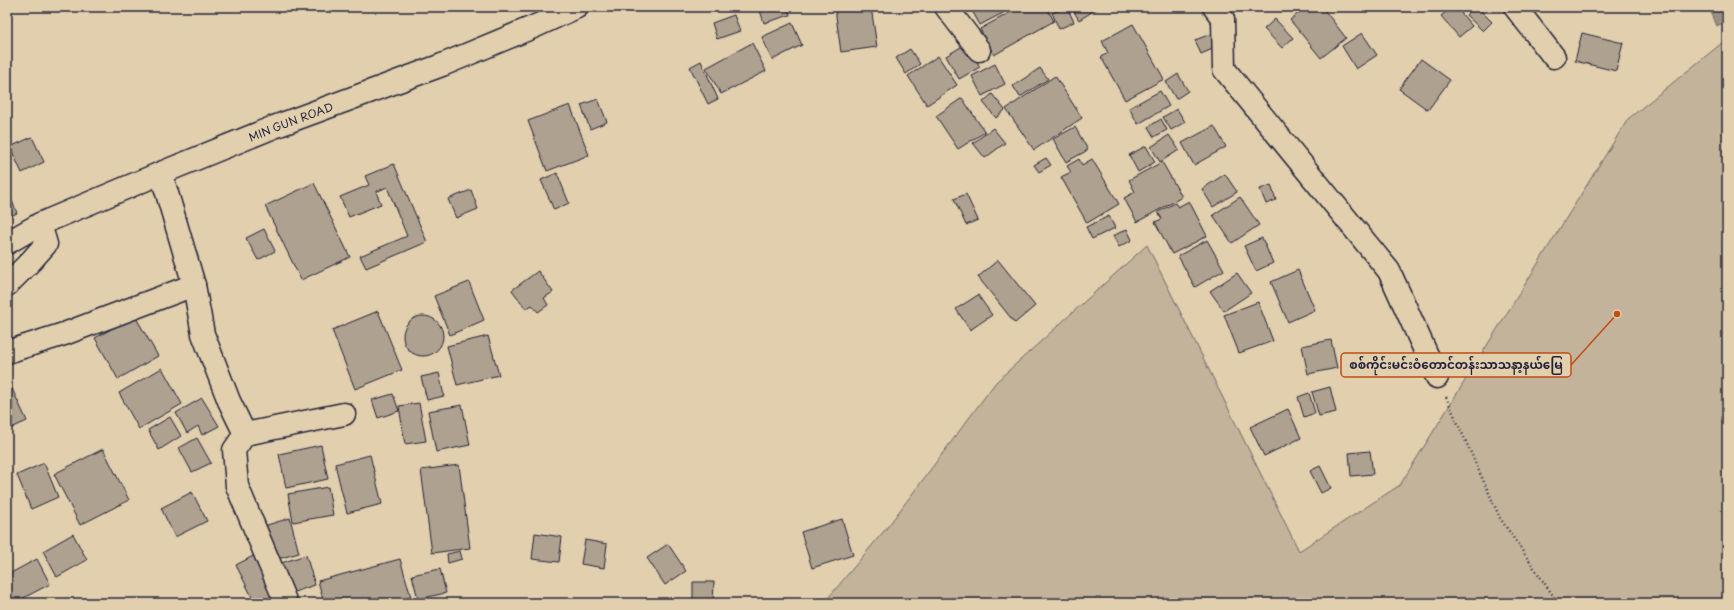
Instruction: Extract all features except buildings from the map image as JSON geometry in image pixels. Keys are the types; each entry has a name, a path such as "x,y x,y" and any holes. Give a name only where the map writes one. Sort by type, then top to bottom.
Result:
{"street":[{"name":"MIN GUN ROAD","path":"7,243 40,224 274,127 442,65 577,7"},
{"path":"946,7 979,50"},
{"path":"1214,7 1223,19 1224,69 1389,270 1437,377"},
{"path":"1515,7 1554,57"},
{"path":"161,174 194,285 203,334 229,401 245,434"},
{"path":"7,285 46,244 40,224"},
{"path":"7,352 64,334 194,285"},
{"path":"286,603 237,486 234,450 245,434 344,414"}],"path":[{"path":"1437,377 1500,518 1558,603"}],"shaded area":[{"path":"1709,7 1727,7 1727,20 1717,26"},
{"path":"1727,39 1727,603 824,603 889,525 996,382 1147,245 1299,551 1400,485 1628,119"}],"place":[{"name":"စစ်ကိုင်းမင်းဝံတောင်တန်းသာသနာ့နယ်မြေ","path":"1617,314"}]}
